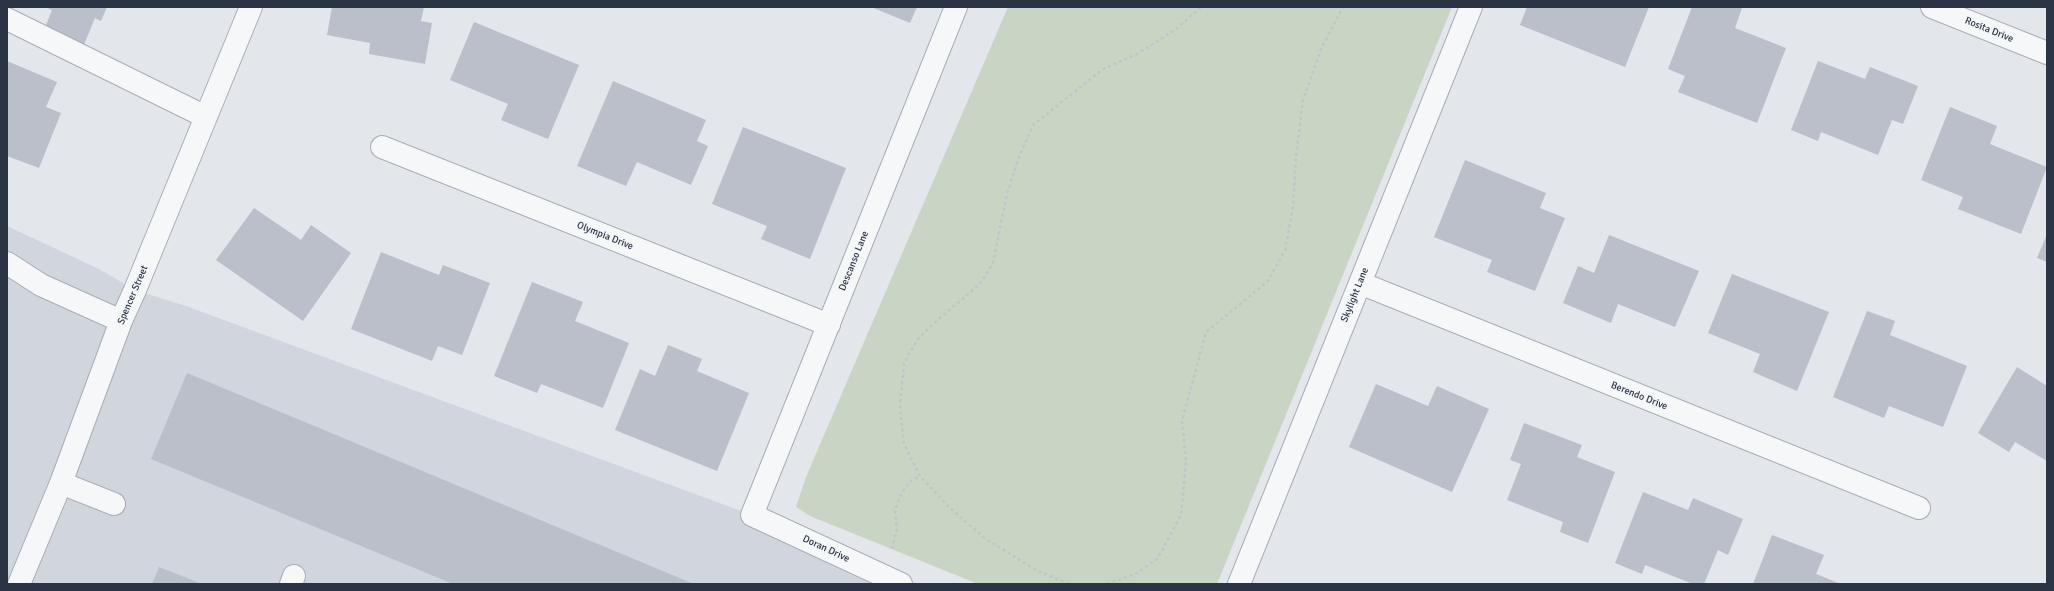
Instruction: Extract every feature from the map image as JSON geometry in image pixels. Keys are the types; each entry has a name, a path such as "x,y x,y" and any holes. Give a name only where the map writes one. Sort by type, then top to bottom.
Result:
{"street":[{"name":"Spencer Street","path":"18,584 61,484 121,321 136,290 251,7"},
{"name":"Descanso Lane","path":"752,515 956,7"},
{"name":"Skylight Lane","path":"1239,584 1471,7"},
{"name":"Rosita Drive","path":"1932,7 2047,53"},
{"path":"7,19 206,117"},
{"name":"Olympia Drive","path":"382,147 829,325"},
{"path":"7,263 41,285 121,321"},
{"name":"Berendo Drive","path":"1360,283 1918,508"},
{"path":"61,484 114,504"},
{"name":"Doran Drive","path":"752,515 893,580"}],"path":[{"path":"1069,584 1036,570 983,537 949,507 920,476 904,444 900,407 904,363 918,339 934,323 980,284 993,263 1007,194 1019,157 1032,125 1103,69 1137,54 1175,30 1201,7"},
{"path":"1107,584 1137,573 1158,558 1181,515 1186,461 1182,421 1206,332 1268,281 1285,250 1293,207 1296,157 1303,100 1321,49 1343,7"},
{"path":"893,580 897,529 894,511 900,496 909,482 920,476"}],"shaded area":[{"path":"7,226 99,269 135,290 186,306 752,515 901,584 7,584"}],"green space":[{"path":"1008,7 1452,7 1217,584 978,584 810,516 796,507 806,477"}],"building":[{"path":"45,7 107,7 101,21 95,18 83,47 44,30 52,10"},
{"path":"332,7 424,7 421,21 432,23 425,64 369,54 370,43 327,35"},
{"path":"871,7 917,7 910,23"},
{"path":"1527,7 1649,7 1625,67 1520,25"},
{"path":"1692,7 1742,8 1735,28 1786,48 1757,123 1678,92 1685,76 1668,69"},
{"path":"474,22 579,65 548,139 501,120 508,104 450,80"},
{"path":"7,61 57,82 46,107 61,113 39,168 7,156"},
{"path":"1818,61 1865,79 1870,67 1918,86 1903,124 1892,120 1878,155 1821,132 1818,141 1791,130"},
{"path":"613,81 706,120 697,141 708,146 691,185 637,162 626,186 577,166"},
{"path":"1950,107 1997,126 1990,144 2047,167 2021,234 1958,209 1963,197 1921,180"},
{"path":"743,127 846,168 810,259 761,239 767,226 712,204"},
{"path":"1465,160 1546,193 1540,208 1565,218 1535,291 1487,272 1492,260 1434,237"},
{"path":"254,208 301,240 311,225 351,253 303,321 216,260"},
{"path":"2047,234 2047,262 2037,258"},
{"path":"1609,235 1699,271 1675,327 1618,304 1611,323 1563,303 1578,266 1594,273"},
{"path":"381,252 439,275 443,265 490,283 462,355 438,346 432,361 351,329"},
{"path":"1732,274 1829,312 1797,391 1753,372 1760,354 1708,333"},
{"path":"532,282 583,302 575,321 629,343 603,408 541,384 537,393 494,376"},
{"path":"1867,311 1895,321 1890,335 1967,366 1943,427 1889,406 1884,418 1833,397"},
{"path":"668,345 702,359 697,371 749,393 717,471 615,430 640,369 655,376"},
{"path":"2017,367 2047,386 2047,461 2015,442 2009,452 1978,433"},
{"path":"187,373 694,584 453,584 151,459"},
{"path":"1376,384 1428,406 1437,386 1489,409 1452,492 1349,447"},
{"path":"1524,423 1582,445 1577,457 1615,472 1588,543 1560,532 1563,522 1507,500 1521,464 1510,460"},
{"path":"1643,492 1688,510 1693,498 1743,519 1728,555 1718,550 1704,584 1693,584 1645,565 1642,574 1615,563"},
{"path":"1772,535 1824,555 1816,574 1841,584 1753,584"},
{"path":"159,567 202,584 152,584"}]}
